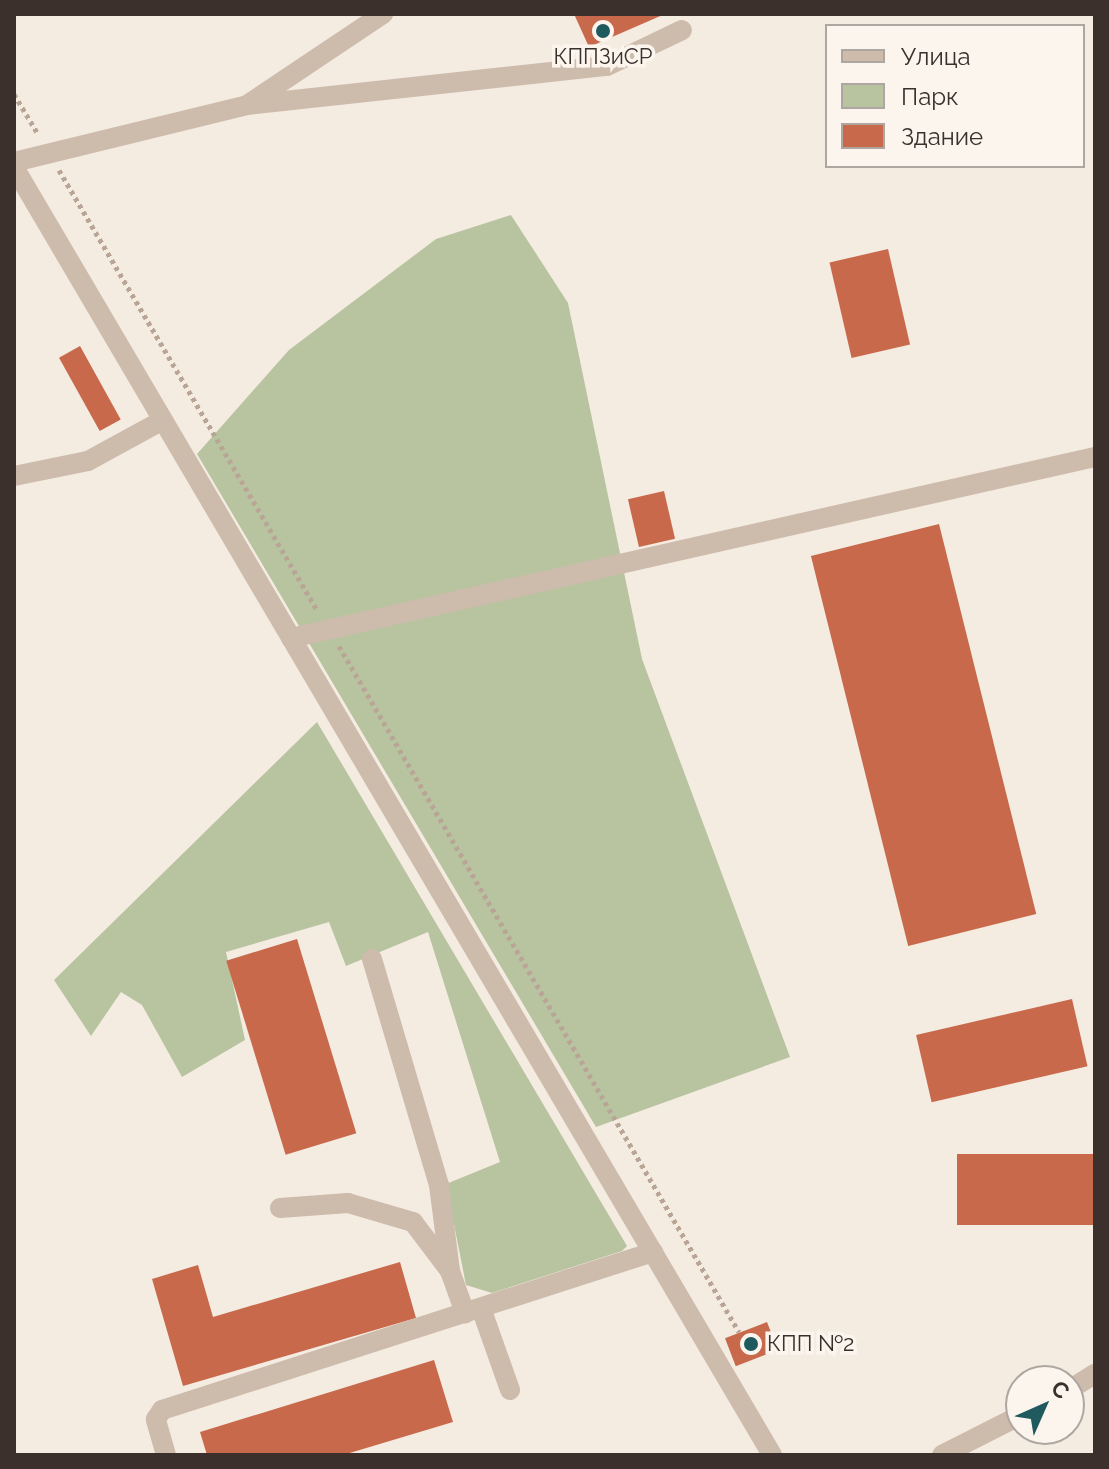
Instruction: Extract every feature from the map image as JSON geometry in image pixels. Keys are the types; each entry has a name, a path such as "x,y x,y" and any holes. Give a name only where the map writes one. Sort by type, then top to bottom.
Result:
{"street":[{"path":"247,105 383,14"},
{"path":"682,30 607,66 247,105 14,165 772,1455"},
{"path":"14,476 88,461 163,420"},
{"path":"291,638 1095,457"},
{"path":"372,959 439,1185 450,1271"},
{"path":"280,1208 348,1203 384,1211 413,1222 450,1271 473,1310 510,1390"},
{"path":"166,1455 156,1419 162,1410 653,1252"},
{"path":"942,1455 1005,1423"}],"path":[{"path":"14,94 739,1332"}],"green space":[{"path":"511,215 568,303 642,659 790,1057 596,1127 197,454 289,350 436,239"},
{"path":"317,722 627,1246 622,1251 492,1293 466,1285 446,1184 500,1162 428,932 346,966 329,922 226,952 245,1040 182,1077 142,1005 121,992 91,1036 54,980"}],"building":[{"path":"574,14 665,14 589,47"},
{"path":"888,249 910,344 852,358 830,262"},
{"path":"80,346 121,419 100,431 59,358"},
{"path":"664,491 675,539 639,547 628,499"},
{"path":"939,524 1036,914 908,946 811,556"},
{"path":"297,939 356,1133 286,1155 226,961"},
{"path":"1072,999 1088,1066 932,1102 916,1035"},
{"path":"957,1154 1095,1154 1095,1225 957,1225"},
{"path":"400,1262 416,1318 183,1386 152,1279 198,1265 213,1317"},
{"name":"КПП №2","path":"767,1322 778,1350 736,1366 725,1338"},
{"path":"434,1360 453,1422 343,1455 207,1455 200,1432"}],"place":[{"name":"КППЗиСР","path":"603,31"},
{"name":"КПП №2","path":"751,1344"}]}
